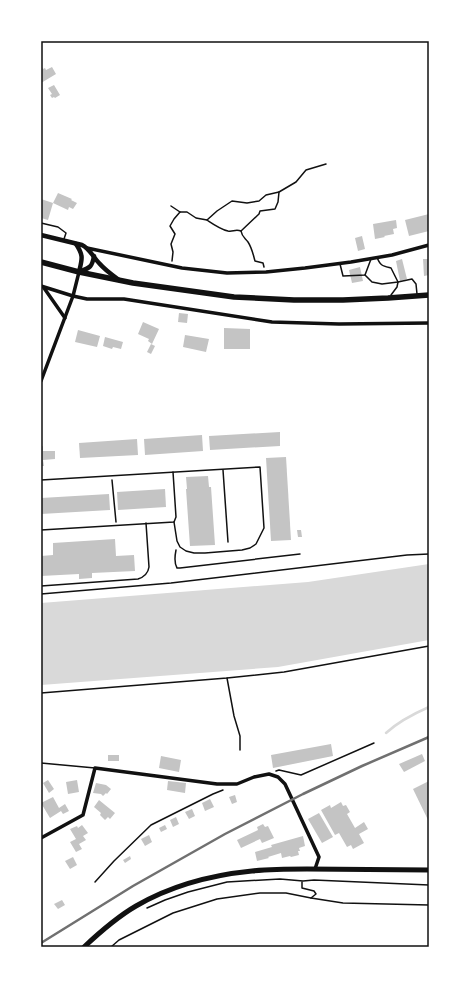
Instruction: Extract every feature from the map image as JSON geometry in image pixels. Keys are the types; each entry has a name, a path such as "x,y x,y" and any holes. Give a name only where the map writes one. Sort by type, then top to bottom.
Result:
{"main road":[{"path":"41,262 119,280 234,297 294,300 336,300 429,295"},
{"path":"84,947 106,926 136,906 160,894 210,877 252,871 315,869 429,870"}],"street":[{"path":"41,235 82,245 87,248 104,269 119,280"},
{"path":"41,381 73,296 82,257 81,251 76,244"},
{"path":"87,248 182,268 227,272 266,272 340,264 392,255 429,245"},
{"path":"79,272 89,268 93,264 94,256"},
{"path":"42,287 88,299 124,299 272,322 339,324 429,323"},
{"path":"42,287 65,318"},
{"path":"41,838 83,815 95,768 217,784 237,784 254,777 269,774 278,777 285,784 301,817 320,857 315,869"}],"lane":[{"path":"41,223 58,227 66,233 63,241"},
{"path":"377,257 382,266 391,268 398,282 397,287 388,298"},
{"path":"365,275 371,258"},
{"path":"340,264 343,276 365,275 372,282 382,284 412,279 416,284 417,296"},
{"path":"41,480 112,476 173,472 260,467 264,528 256,544 250,548 242,550 205,553 194,553 186,551 180,547 177,541 174,522 176,517 173,472"},
{"path":"223,469 228,542"},
{"path":"41,530 174,522"},
{"path":"41,586 143,578 148,572 149,567 146,523"},
{"path":"41,763 95,768"}],"path":[{"path":"207,220 216,211 232,201 247,203 259,201 266,195 279,192 296,182 306,170 326,164"},
{"path":"241,231 259,214 260,211 275,209 278,202 279,192"},
{"path":"171,206 180,212 187,212 196,218 207,220 229,232 236,230 241,231"},
{"path":"171,266 173,252 170,244 175,234 170,226 180,212"},
{"path":"241,231 242,236 248,241 253,250 255,261 263,263 266,272"},
{"path":"112,476 116,525"},
{"path":"178,544 175,555 175,563 177,568 300,554"},
{"path":"41,594 171,583 399,556 429,554"},
{"path":"41,693 284,672 429,646"},
{"path":"227,678 234,716 240,736 240,750"},
{"path":"269,774 279,770 302,775 374,743"},
{"path":"95,882 151,825 224,790"},
{"path":"144,910 165,900 188,892 227,882 280,879 429,885"},
{"path":"302,881 302,888 314,891 316,894 311,898"},
{"path":"111,947 119,940 173,913 217,899 260,892 286,893 343,903 429,905"}],"shaded area":[{"path":"429,564 429,640 278,667 41,685 41,603 308,582"}],"building":[{"path":"42,67 46,70 52,67 56,74 41,83 41,68"},
{"path":"54,85 60,95 52,98 50,95 52,94 48,88"},
{"path":"58,193 72,199 71,200 77,203 73,209 69,207 68,210 53,203"},
{"path":"41,199 53,203 48,220 41,218"},
{"path":"429,214 429,231 409,236 405,220"},
{"path":"396,220 397,228 393,229 394,234 375,239 373,224"},
{"path":"362,236 365,249 358,251 355,238"},
{"path":"402,259 407,279 400,281 396,261"},
{"path":"423,259 429,259 429,275 424,276"},
{"path":"360,267 363,281 352,283 349,270"},
{"path":"179,313 188,314 187,323 178,322"},
{"path":"143,322 159,329 152,344 148,341 149,339 138,334"},
{"path":"224,328 250,329 250,349 224,349"},
{"path":"78,330 100,336 97,347 75,342"},
{"path":"185,335 209,339 206,352 183,347"},
{"path":"105,337 123,342 121,349 113,347 112,349 103,346"},
{"path":"151,344 155,346 151,354 147,352"},
{"path":"280,432 280,446 210,450 209,436"},
{"path":"202,435 203,451 145,455 144,439"},
{"path":"137,439 138,455 80,458 79,443"},
{"path":"43,446 43,451 55,451 55,459 43,460 44,466 41,466 41,447"},
{"path":"286,457 291,540 271,541 266,458"},
{"path":"208,476 209,487 211,487 215,545 190,546 186,477"},
{"path":"165,489 166,507 118,510 117,492"},
{"path":"109,494 110,510 41,514 41,498"},
{"path":"297,530 301,530 302,537 298,537"},
{"path":"115,539 116,556 134,555 135,571 92,573 92,578 79,579 79,574 41,576 41,556 53,555 53,543"},
{"path":"331,744 333,756 273,768 271,755"},
{"path":"422,754 425,761 404,772 399,764"},
{"path":"108,755 119,755 119,761 108,761"},
{"path":"161,756 181,760 179,772 159,768"},
{"path":"48,780 54,789 49,793 43,783"},
{"path":"77,780 79,792 68,794 66,782"},
{"path":"168,781 186,783 185,793 167,790"},
{"path":"429,781 429,822 413,789"},
{"path":"96,783 106,785 111,789 103,796 101,794 93,793"},
{"path":"235,795 237,802 232,804 229,797"},
{"path":"53,797 59,808 65,804 69,811 63,814 61,811 50,818 41,803"},
{"path":"210,799 214,807 205,811 202,803"},
{"path":"99,800 115,813 110,819 108,817 105,820 100,815 101,813 94,807"},
{"path":"341,802 343,806 346,805 350,812 347,814 355,828 364,822 368,829 359,834 364,843 353,849 351,845 347,847 339,833 335,835 321,810 330,805 331,808"},
{"path":"192,809 195,816 189,819 185,812"},
{"path":"319,813 333,837 322,843 308,819"},
{"path":"176,817 179,824 173,827 170,820"},
{"path":"263,824 265,827 268,826 274,838 262,843 260,839 241,848 237,840 258,830 257,827"},
{"path":"82,825 88,833 83,836 86,840 79,844 82,849 76,852 70,842 76,839 70,829 77,826 78,828"},
{"path":"165,825 167,829 161,832 159,828"},
{"path":"149,835 152,842 145,846 141,839"},
{"path":"303,836 305,846 299,848 299,855 282,858 281,853 257,861 255,852 272,847 271,845"},
{"path":"130,856 131,859 125,863 123,860"},
{"path":"73,857 77,865 70,869 65,861"},
{"path":"62,900 65,905 58,909 54,904"}],"waterway":[{"path":"386,733 406,718 429,707"}],"railway":[{"path":"41,943 133,886 225,834 303,794 429,737"}]}
